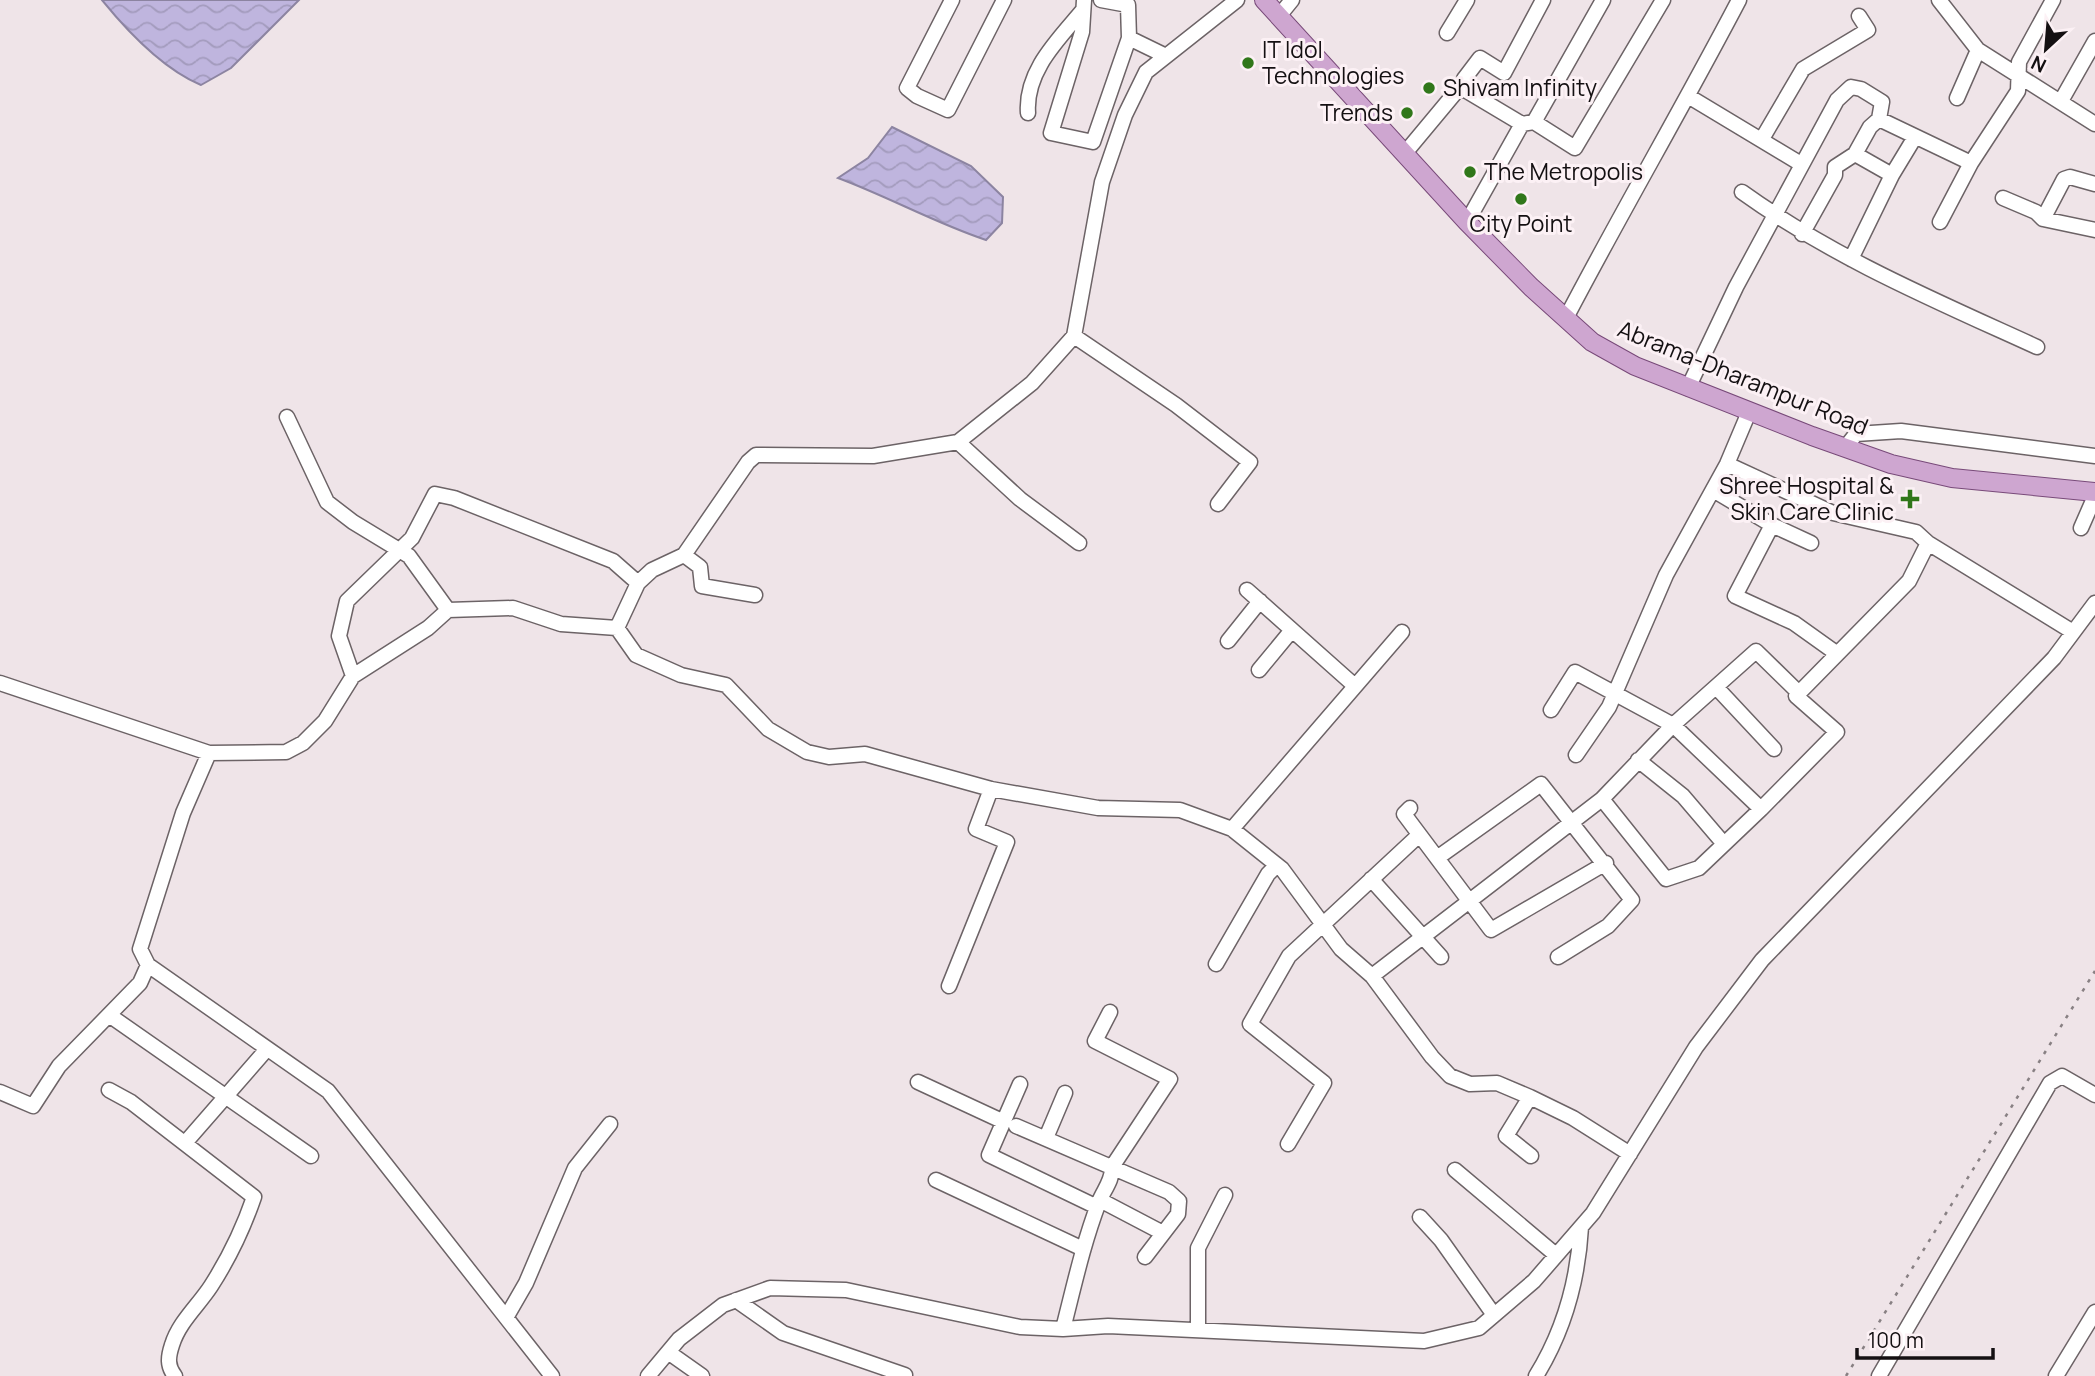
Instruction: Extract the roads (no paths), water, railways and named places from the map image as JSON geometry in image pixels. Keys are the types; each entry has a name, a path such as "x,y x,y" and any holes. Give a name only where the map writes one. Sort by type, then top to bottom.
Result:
{"main road":[{"name":"Abrama-Dharampur Road","path":"1264,0 1467,222 1592,342 1635,366 1688,388 1891,464 1952,478 2095,494"}],"street":[{"path":"952,0 907,88 917,96 948,110 1004,0"},
{"path":"1084,5 1082,32 1051,133 1093,142 1129,38 1128,5 1101,0"},
{"path":"617,628 638,583 652,570 684,555 748,462 756,456 873,456 958,442 1032,383 1074,336 1102,182 1125,114 1146,72 1237,0"},
{"path":"1279,16 1292,0"},
{"path":"1447,33 1467,0"},
{"path":"1464,79 1480,58 1504,73 1543,0"},
{"path":"1467,222 1603,0"},
{"path":"1405,153 1461,88 1575,148 1662,0"},
{"path":"1566,318 1630,194 1688,96 1739,0"},
{"path":"1940,0 1978,50 2095,124"},
{"path":"1940,222 1971,163 2018,91 2019,62 2053,0"},
{"path":"1028,113 1027,93 1038,68 1084,5"},
{"path":"1762,139 1803,69 1868,30 1859,16"},
{"path":"1129,38 1166,56"},
{"path":"2061,101 2095,41"},
{"path":"1957,98 1978,50"},
{"path":"1688,388 1736,287 1777,217 1801,164 1837,100 1851,87 1882,102 1879,119 1870,127 1855,154 1835,167 1835,175 1802,234"},
{"path":"1688,96 1801,164"},
{"path":"1879,119 1971,163"},
{"path":"1851,259 1892,175 1915,137"},
{"path":"1855,154 1892,175"},
{"path":"2043,219 2064,179 2070,177 2095,184"},
{"path":"1742,192 1802,234 1851,259 1853,263 2037,347"},
{"path":"2003,198 2036,212 2043,219 2095,230"},
{"path":"1074,336 1176,405 1250,462 1218,504"},
{"path":"1576,755 1609,708 1665,575 1727,464 1749,412"},
{"path":"287,417 327,502 409,556 448,610"},
{"path":"1846,448 1856,434 1901,431 2095,456"},
{"path":"958,442 1020,499 1079,543"},
{"path":"1727,464 1833,513 1916,531 1928,543 2073,632"},
{"path":"1713,490 1772,525 1811,543"},
{"path":"353,676 339,636 347,601 412,538 435,494 454,498 613,561 638,583"},
{"path":"2081,528 2095,494"},
{"path":"1772,525 1735,596 1794,623 1836,653"},
{"path":"1602,799 1666,879 1699,868 1837,732 1796,696 1909,581 1928,543"},
{"path":"684,555 701,567 702,586 754,595"},
{"path":"1247,590 1355,686"},
{"path":"1228,642 1260,601"},
{"path":"648,1376 679,1339 723,1305 770,1288 846,1290 1020,1327 1063,1329 1108,1326 1424,1341 1479,1328 1535,1281 1581,1227 1696,1047 1762,960 2054,658 2095,603"},
{"path":"0,683 209,753 286,752 303,743 325,721 353,676 428,628 448,610 513,608 561,624 617,628"},
{"path":"617,628 636,655 681,674 726,685 768,729 807,752 829,757 865,754 991,789 1098,808 1180,810 1232,830 1282,869 1341,949 1372,976 1432,1058 1450,1076 1470,1084 1497,1083 1530,1097 1573,1118 1630,1154"},
{"path":"1259,670 1292,630"},
{"path":"1232,830 1402,632"},
{"path":"1372,976 1426,938 1602,799 1674,725 1756,651 1799,693"},
{"path":"1551,710 1575,672 1674,725 1760,809"},
{"path":"1716,687 1774,749"},
{"path":"209,753 183,813 140,949 148,965 328,1091 552,1376"},
{"path":"1638,760 1683,796 1724,844"},
{"path":"1437,858 1541,784 1606,863 1632,900 1608,926 1558,957"},
{"path":"949,986 1007,842 976,829 991,789"},
{"path":"1410,808 1404,814 1418,836 1491,930 1606,863"},
{"path":"1288,1144 1324,1083 1250,1024 1289,956 1418,836"},
{"path":"1216,964 1241,919 1276,866"},
{"path":"1371,879 1441,957"},
{"path":"0,1092 33,1106 59,1066 140,983 148,965"},
{"path":"1063,1329 1083,1249 1098,1203 1112,1174 1112,1167 1170,1079 1095,1041 1110,1012"},
{"path":"109,1014 311,1156"},
{"path":"185,1143 224,1095 267,1049"},
{"path":"1879,1376 2050,1083 2062,1076 2095,1095"},
{"path":"919,1082 1169,1192 1179,1201 1178,1214 1161,1232 1144,1257"},
{"path":"1020,1084 1009,1123 989,1155 1161,1232"},
{"path":"109,1090 185,1143 254,1197 240,1234 210,1288 186,1317 172,1344 168,1362 175,1376"},
{"path":"1046,1138 1065,1093"},
{"path":"1530,1097 1506,1136 1531,1156"},
{"path":"507,1316 526,1283 575,1168 610,1124"},
{"path":"1455,1170 1556,1255"},
{"path":"936,1180 1083,1249"},
{"path":"1198,1330 1198,1248 1225,1195"},
{"path":"1420,1217 1441,1240 1494,1315"},
{"path":"1536,1376 1553,1347 1578,1272 1581,1227"},
{"path":"736,1300 783,1333 905,1375"},
{"path":"2056,1376 2095,1312"},
{"path":"668,1352 702,1376"}],"water":[{"path":"102,0 299,0 231,68 201,85 160,60 123,25"},
{"path":"892,127 971,166 1003,197 1002,223 986,240 838,178 868,158"}],"railway":[{"path":"1846,1376 2095,971"}],"place":[{"name":"IT Idol Technologies","path":"1248,63"},
{"name":"Shivam Infinity","path":"1429,88"},
{"name":"Trends","path":"1407,113"},
{"name":"The Metropolis","path":"1470,172"},
{"name":"City Point","path":"1521,199"},
{"name":"Shree Hospital & Skin Care Clinic","path":"1910,499"}]}
